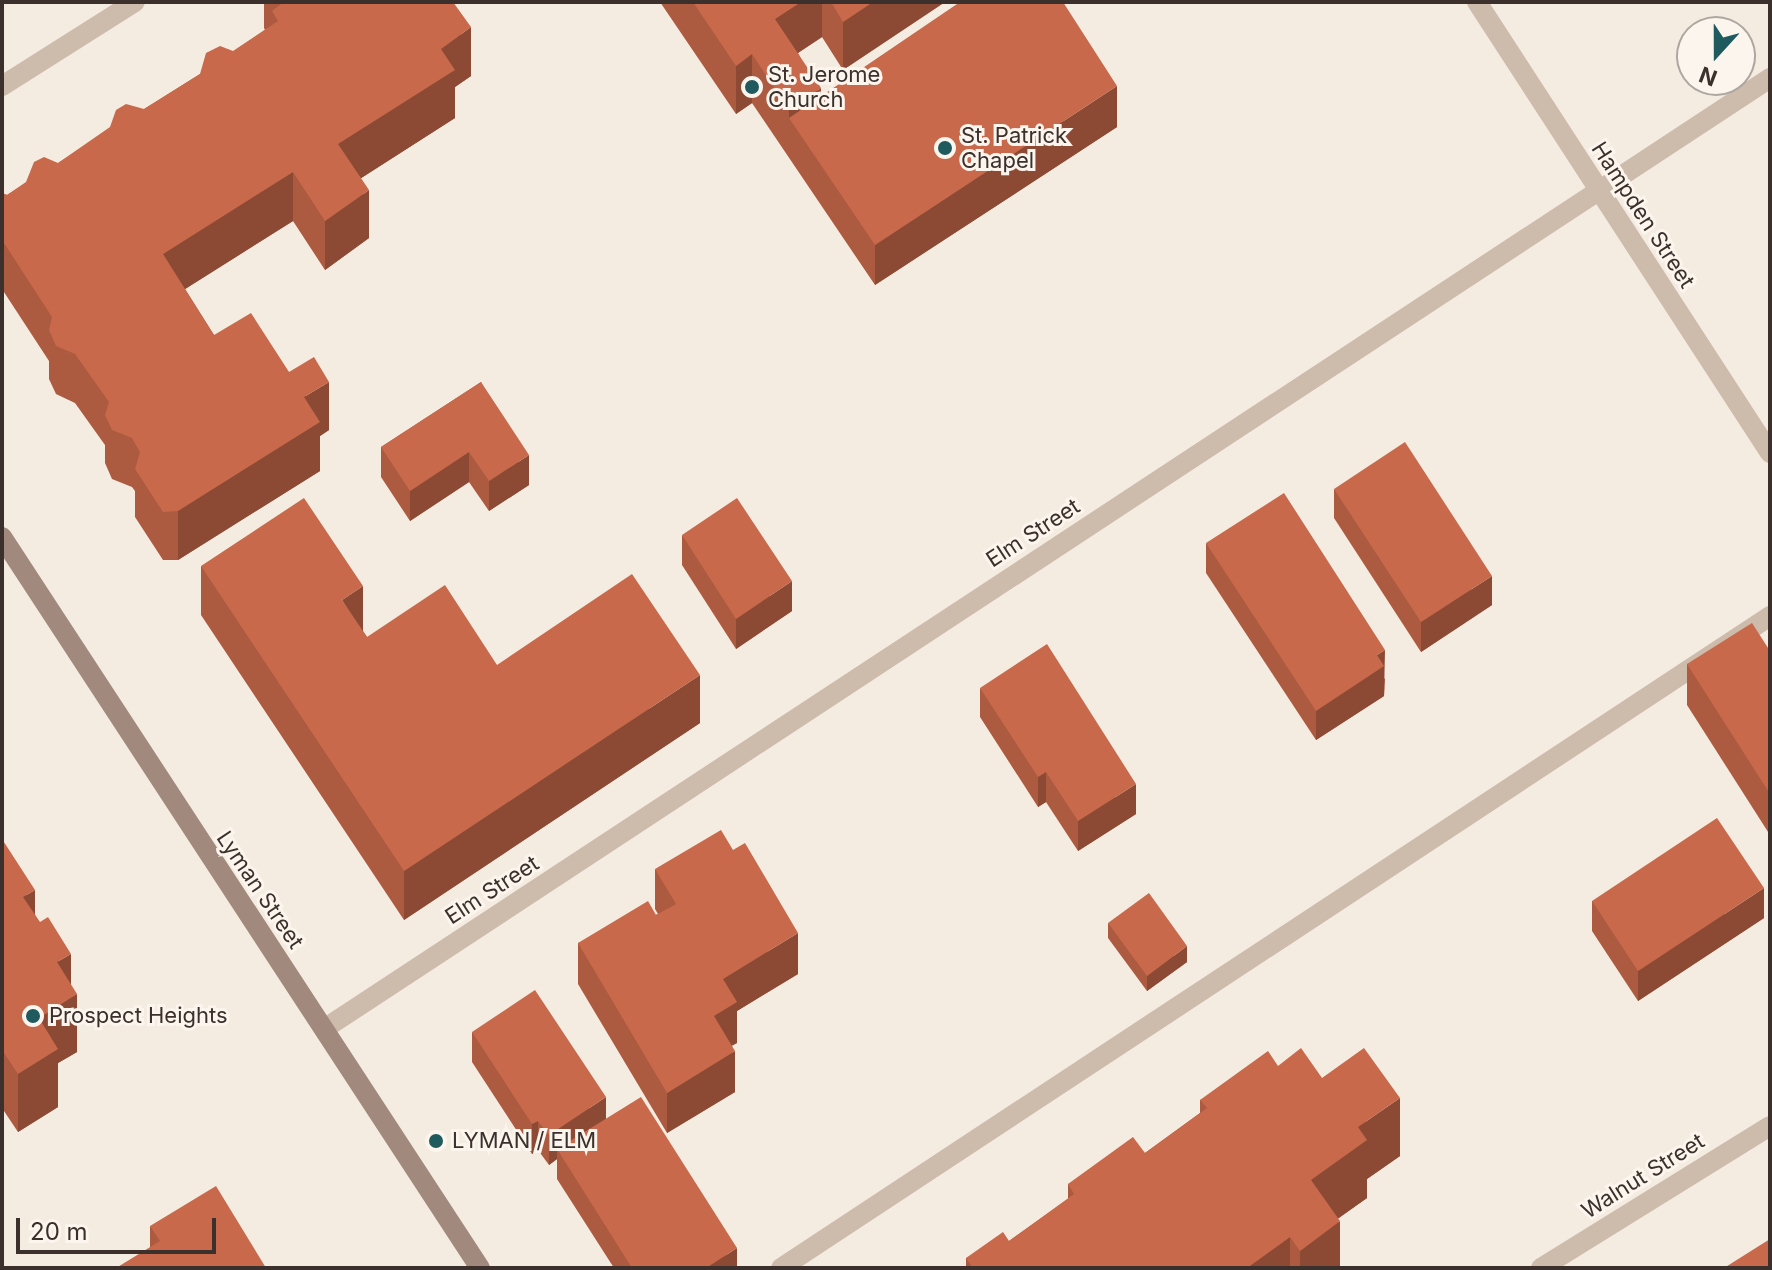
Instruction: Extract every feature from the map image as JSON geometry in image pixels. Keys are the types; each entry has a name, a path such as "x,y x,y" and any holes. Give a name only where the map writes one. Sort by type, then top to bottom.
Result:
{"main road":[{"name":"Lyman Street","path":"2,537 480,1268"}],"street":[{"path":"2,86 135,2"},
{"name":"Hampden Street","path":"1477,2 1770,453"},
{"name":"Elm Street","path":"324,1029 1770,78"},
{"path":"781,1268 1770,616"},
{"name":"Walnut Street","path":"1541,1268 1770,1126"}],"building":[{"path":"280,2 453,2 471,27 441,49 455,70 338,144 369,190 325,221 293,172 163,254 214,335 251,313 289,372 314,357 329,382 304,397 320,422 178,511 163,512 135,469 140,452 132,438 112,430 105,415 109,402 75,354 56,346 49,330 52,317 2,240 2,193 7,195 26,182 34,162 44,157 58,163 110,127 116,110 126,104 144,109 200,74 206,53 220,46 233,51 278,21 272,11"},
{"path":"693,2 801,2 775,19 821,88 789,110 752,54 736,66"},
{"path":"831,2 873,2 843,22"},
{"name":"St. Patrick Chapel","path":"960,2 1063,2 1117,86 875,245 789,118"},
{"path":"481,382 529,455 489,481 469,452 410,491 381,447"},
{"path":"1405,442 1492,576 1421,622 1334,489"},
{"path":"1284,493 1385,650 1377,655 1384,666 1316,711 1206,543"},
{"path":"304,498 363,586 342,600 367,637 445,585 497,665 632,574 700,675 404,871 201,566"},
{"path":"737,498 792,581 736,619 682,535"},
{"path":"1752,623 1770,651 1770,794 1687,664"},
{"path":"1047,644 1136,784 1078,821 1046,772 1038,777 980,688"},
{"path":"1717,818 1764,888 1638,971 1592,901"},
{"path":"721,830 733,850 745,843 798,933 723,979 737,1002 714,1016 735,1051 667,1093 578,943 648,901 656,915 676,904 655,869"},
{"name":"Prospect Heights","path":"2,839 35,890 23,897 40,922 48,917 71,954 57,962 77,994 39,1018 58,1049 18,1074 2,1050"},
{"path":"1149,893 1187,946 1147,976 1108,923"},
{"path":"535,990 606,1097 549,1135 538,1121 532,1124 472,1032"},
{"path":"1301,1048 1322,1078 1364,1048 1400,1098 1358,1127 1367,1140 1311,1180 1340,1221 1300,1251 1290,1237 1247,1268 973,1268 966,1258 1003,1232 1009,1241 1074,1194 1068,1184 1133,1137 1145,1153 1207,1108 1200,1100 1268,1051 1278,1066"},
{"path":"641,1097 737,1248 706,1268 632,1268 557,1149"},
{"path":"216,1186 266,1268 116,1268 160,1241 150,1226"},
{"path":"1770,1239 1770,1268 1724,1268"}],"place":[{"name":"St. Jerome Church","path":"752,87"},
{"name":"St. Patrick Chapel","path":"945,148"},
{"name":"Prospect Heights","path":"33,1016"},
{"name":"LYMAN / ELM","path":"436,1141"}]}
